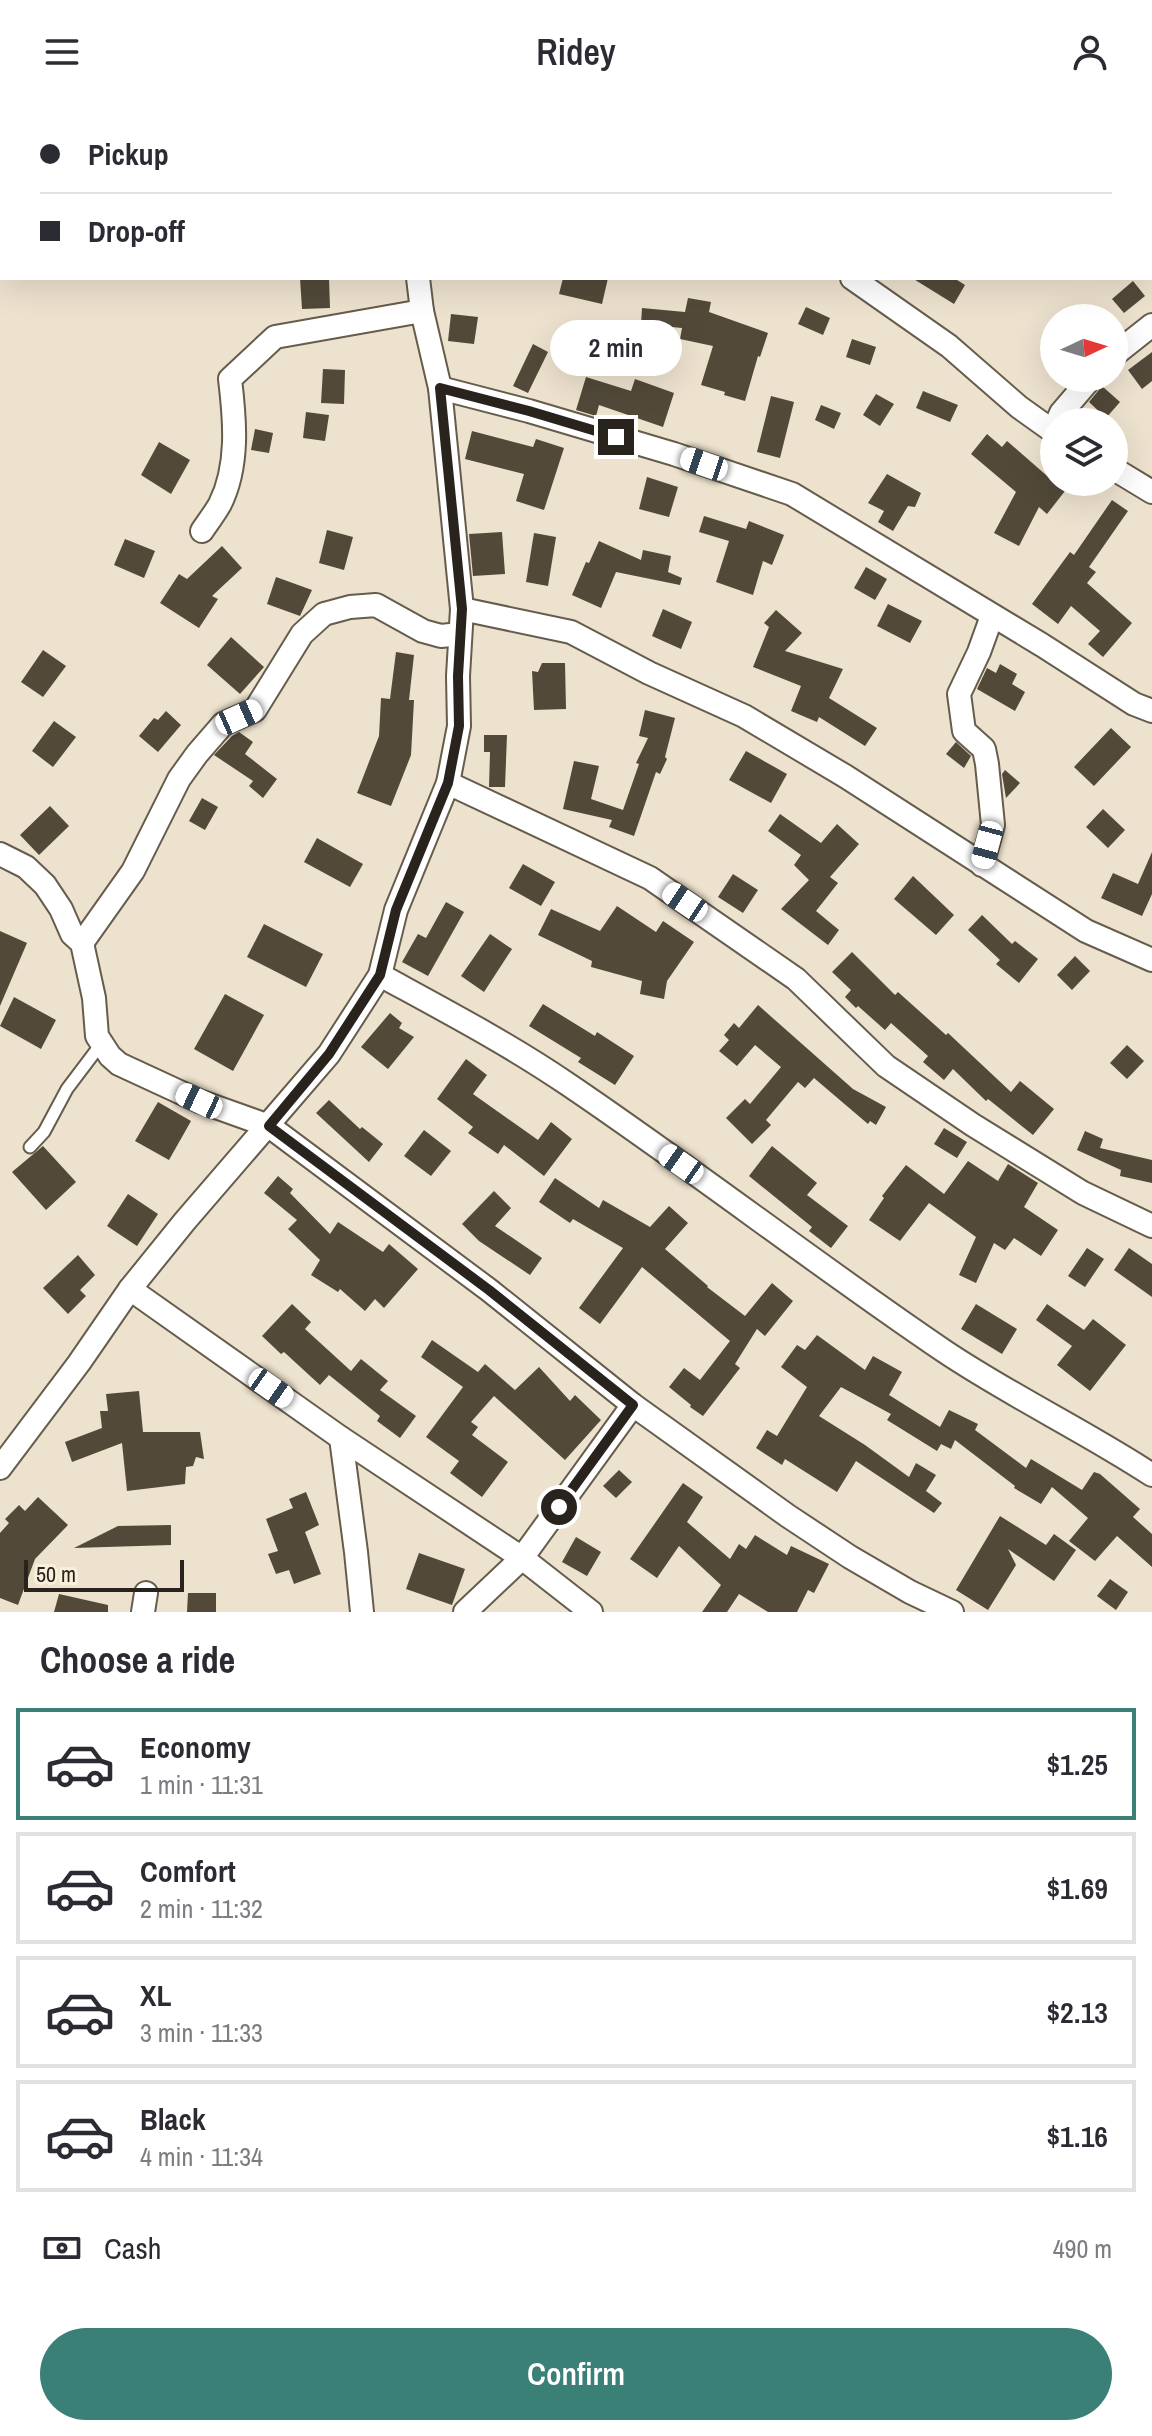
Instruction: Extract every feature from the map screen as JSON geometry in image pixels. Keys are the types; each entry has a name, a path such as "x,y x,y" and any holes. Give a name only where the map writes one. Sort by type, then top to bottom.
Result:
{"street":[{"path":"0,1468 130,1289 329,1054 380,975 396,910 448,783 459,726 462,609 440,388 422,311 418,280"},
{"path":"855,280 949,346 1019,407 1040,420"},
{"path":"202,531 220,504 233,465 234,406 230,379 275,337 422,311"},
{"path":"1128,344 1152,325"},
{"path":"440,388 645,445 792,494 1124,697 1152,711"},
{"path":"1065,408 1079,392"},
{"path":"1128,477 1152,492"},
{"path":"82,943 133,871 179,779 223,724 255,710 302,634 324,614 350,607 376,605 423,631 441,636 460,634"},
{"path":"462,609 571,632 649,673 744,716 845,776 1086,931 1152,960"},
{"path":"982,865 993,825 987,764 984,749 964,731 959,694 992,616"},
{"path":"448,783 650,878 796,979 886,1066 973,1125 1083,1193 1152,1226"},
{"path":"0,854 26,867 45,885 61,909 72,934 82,943 94,998 97,1036 119,1064 199,1101 269,1126 489,1290 633,1405 788,1516 910,1592 952,1612"},
{"path":"380,975 486,1033 568,1084 945,1351 1019,1399 1152,1475"},
{"path":"130,1289 341,1438 522,1558 591,1612"},
{"path":"465,1612 522,1558 633,1405"},
{"path":"341,1438 362,1612"}],"lane":[{"path":"30,1147 44,1132 67,1089 101,1044"}],"building":[{"path":"300,280 329,280 330,308 302,309"},
{"path":"562,280 608,280 602,304 559,294"},
{"path":"915,280 957,280 965,285 954,304"},
{"path":"1133,281 1145,296 1128,310 1128,304 1116,304 1112,299"},
{"path":"688,298 711,302 709,312 768,333 745,401 701,385 713,346 680,339 682,328 641,324 642,308 685,312"},
{"path":"806,307 830,318 823,335 798,324"},
{"path":"451,314 478,317 474,344 448,341"},
{"path":"852,339 876,347 870,365 846,357"},
{"path":"568,340 598,354 589,372 559,358"},
{"path":"533,344 548,352 528,393 513,386"},
{"path":"1152,352 1152,381 1142,389 1128,370"},
{"path":"323,369 345,370 344,404 321,403"},
{"path":"586,377 631,391 635,379 674,393 663,427 599,405 596,416 576,410"},
{"path":"923,391 958,405 950,422 916,408"},
{"path":"1097,392 1109,392 1120,402 1115,408 1095,408 1089,402"},
{"path":"876,394 894,404 880,426 863,415"},
{"path":"771,396 794,402 780,458 757,452"},
{"path":"821,405 841,413 834,429 815,420"},
{"path":"306,412 329,415 325,441 303,438"},
{"path":"255,429 273,433 269,453 251,450"},
{"path":"472,431 533,447 536,439 564,448 544,510 516,501 524,474 465,459"},
{"path":"987,434 1002,447 1007,441 1040,470 1040,496 1061,496 1047,514 1039,507 1019,546 994,533 1016,492 971,454"},
{"path":"159,442 190,460 171,494 141,475"},
{"path":"887,474 921,493 915,507 908,506 893,531 878,522 884,511 868,503"},
{"path":"647,477 678,487 669,517 639,509"},
{"path":"1112,500 1128,511 1089,567 1096,572 1087,583 1132,623 1103,657 1088,644 1100,631 1071,606 1058,624 1032,604 1070,552 1074,555"},
{"path":"704,516 746,529 749,521 784,535 772,565 763,561 753,595 716,582 729,541 699,532"},
{"path":"327,530 353,537 344,570 319,563"},
{"path":"502,532 505,574 473,576 469,534"},
{"path":"534,533 556,537 548,586 526,582"},
{"path":"125,539 155,551 144,578 114,565"},
{"path":"599,541 641,560 643,550 671,556 668,572 682,578 680,585 616,572 601,608 572,595"},
{"path":"222,546 242,568 212,596 218,599 199,628 160,603 179,574 187,579"},
{"path":"866,567 887,579 875,600 854,588"},
{"path":"276,577 312,590 300,616 267,604"},
{"path":"888,604 922,621 910,643 877,626"},
{"path":"663,609 692,622 681,649 652,636"},
{"path":"776,610 802,633 785,651 843,669 829,698 877,728 865,746 819,717 817,722 791,711 801,686 753,667 769,627 764,623"},
{"path":"231,637 264,667 240,694 207,665"},
{"path":"43,650 66,666 43,697 21,682"},
{"path":"396,652 414,655 409,700 414,700 411,755 391,806 357,793 379,736 381,698 390,699"},
{"path":"542,663 565,663 566,709 534,710 532,671 538,672"},
{"path":"1000,664 1017,674 1012,684 1025,692 1015,711 977,689 987,668 996,673"},
{"path":"645,710 675,718 667,759 660,774 656,772 634,836 609,827 612,820 563,809 574,761 599,766 591,799 623,810 639,764 636,763 648,738 639,736"},
{"path":"166,711 181,725 158,752 139,736 154,718 158,720"},
{"path":"54,721 76,737 53,767 32,751"},
{"path":"1111,728 1131,747 1094,786 1074,767"},
{"path":"239,732 253,742 245,754 277,779 263,798 249,786 253,781 214,755"},
{"path":"484,735 507,735 505,787 489,787 490,752 484,752"},
{"path":"956,742 971,756 964,768 946,754"},
{"path":"746,751 787,774 771,803 729,780"},
{"path":"1005,770 1020,783 1006,798 1002,774"},
{"path":"202,798 218,807 205,830 189,821"},
{"path":"50,806 69,826 39,855 20,835"},
{"path":"1103,809 1125,830 1108,848 1086,827"},
{"path":"780,814 821,843 837,824 859,844 830,877 838,883 816,911 839,930 828,945 781,909 809,880 794,865 801,855 768,831"},
{"path":"317,838 363,864 350,887 304,862"},
{"path":"1152,852 1152,894 1142,916 1101,898 1113,873 1138,884"},
{"path":"523,864 555,882 541,906 509,888"},
{"path":"733,874 758,890 743,913 718,897"},
{"path":"913,876 954,915 936,935 894,899"},
{"path":"446,902 464,912 428,976 402,962 418,934 426,938"},
{"path":"617,906 656,932 663,921 694,942 667,981 664,999 640,994 642,981 591,967 592,961 538,935 551,909 600,931"},
{"path":"982,915 1012,944 1015,941 1038,959 1019,983 996,964 1000,960 968,930"},
{"path":"264,924 323,954 306,987 247,957"},
{"path":"0,931 27,943 0,1006"},
{"path":"490,934 512,949 484,992 461,976"},
{"path":"852,952 895,995 898,992 946,1035 948,1033 1011,1092 1020,1081 1054,1109 1033,1135 988,1099 986,1101 953,1069 944,1080 923,1062 928,1056 891,1023 885,1030 845,997 851,990 832,972"},
{"path":"1075,956 1090,971 1072,990 1057,975"},
{"path":"225,994 264,1015 233,1071 194,1049"},
{"path":"14,997 56,1020 41,1049 0,1026"},
{"path":"543,1004 595,1036 597,1032 634,1056 615,1085 578,1062 581,1058 529,1026"},
{"path":"758,1005 853,1089 886,1107 876,1125 870,1121 868,1124 814,1078 805,1088 798,1082 766,1120 771,1125 752,1144 726,1118 745,1099 750,1104 781,1067 755,1045 737,1066 719,1051 729,1040 724,1035 734,1023 739,1028"},
{"path":"390,1013 402,1023 399,1028 414,1037 388,1069 361,1047"},
{"path":"1127,1045 1144,1061 1127,1079 1110,1063"},
{"path":"466,1059 487,1075 473,1094 538,1140 551,1122 572,1139 544,1176 504,1145 498,1154 468,1133 473,1127 437,1099"},
{"path":"329,1100 360,1129 362,1127 383,1144 369,1162 316,1113"},
{"path":"158,1102 191,1121 169,1160 135,1141"},
{"path":"944,1128 967,1142 957,1158 934,1144"},
{"path":"424,1130 451,1151 431,1176 404,1156"},
{"path":"1085,1131 1103,1139 1100,1148 1152,1160 1152,1183 1120,1176 1121,1170 1077,1150"},
{"path":"43,1146 76,1182 46,1210 12,1172"},
{"path":"772,1146 817,1183 807,1195 848,1226 831,1248 809,1231 812,1227 749,1176"},
{"path":"968,1161 998,1181 1008,1164 1038,1183 1024,1207 1058,1230 1041,1256 1014,1238 1005,1250 994,1243 976,1283 959,1275 976,1237 929,1203 900,1241 869,1220 884,1198 882,1196 906,1165 944,1194"},
{"path":"278,1176 293,1189 290,1193 330,1234 338,1222 383,1252 389,1244 418,1269 384,1308 375,1299 365,1311 340,1289 338,1292 311,1275 320,1260 288,1229 297,1220 264,1193"},
{"path":"555,1178 599,1208 603,1200 650,1227 669,1206 688,1223 665,1249 745,1316 772,1283 793,1301 765,1336 757,1329 735,1364 740,1368 703,1416 669,1387 684,1368 700,1380 730,1341 642,1267 600,1324 579,1308 623,1248 573,1219 570,1223 539,1202"},
{"path":"494,1191 511,1208 495,1226 542,1258 530,1275 479,1241 462,1224"},
{"path":"128,1194 158,1214 137,1246 107,1226"},
{"path":"1087,1248 1104,1259 1085,1287 1068,1276"},
{"path":"1129,1248 1152,1264 1152,1297 1114,1270"},
{"path":"78,1255 95,1275 80,1290 86,1296 68,1314 43,1288"},
{"path":"292,1304 311,1322 305,1329 351,1371 361,1359 388,1381 380,1390 416,1416 400,1438 377,1421 380,1416 329,1375 320,1385 262,1336"},
{"path":"976,1304 1017,1329 1002,1354 961,1329"},
{"path":"1047,1304 1084,1330 1093,1319 1126,1345 1090,1391 1057,1365 1072,1346 1036,1320"},
{"path":"817,1335 865,1370 873,1356 902,1372 889,1395 940,1427 949,1410 978,1424 975,1430 1026,1468 1031,1459 1082,1490 1094,1472 1100,1474 1140,1509 1133,1517 1152,1534 1152,1567 1117,1536 1095,1561 1069,1541 1088,1518 1052,1487 1041,1504 1014,1488 955,1440 951,1449 941,1444 937,1451 887,1420 891,1414 841,1387 819,1416 909,1477 916,1463 936,1475 926,1491 942,1503 934,1513 856,1461 837,1492 785,1459 782,1465 756,1448 767,1430 777,1436 807,1387 781,1367 797,1345 805,1350"},
{"path":"432,1340 478,1372 485,1364 515,1390 539,1367 570,1401 575,1395 601,1420 565,1460 494,1396 471,1422 478,1427 472,1435 508,1462 482,1497 450,1473 459,1461 426,1437 463,1387 421,1357"},
{"path":"139,1391 143,1432 200,1432 204,1459 196,1457 193,1466 186,1467 185,1484 127,1491 122,1443 72,1462 65,1442 102,1428 100,1411 108,1411 106,1394"},
{"path":"619,1470 632,1482 616,1498 603,1486"},
{"path":"683,1483 703,1497 687,1522 730,1559 739,1544 746,1549 755,1535 787,1555 791,1546 829,1564 814,1593 808,1590 797,1612 768,1612 739,1594 727,1612 702,1612 721,1585 679,1546 657,1578 630,1559"},
{"path":"306,1492 319,1525 305,1532 321,1574 294,1584 289,1570 276,1574 268,1554 278,1551 266,1519 293,1508 289,1499"},
{"path":"38,1497 68,1525 35,1559 18,1605 0,1598 0,1533 9,1523 5,1519 19,1505 25,1511"},
{"path":"1000,1516 1046,1545 1054,1534 1076,1550 1054,1581 1008,1549 1016,1565 988,1610 956,1590"},
{"path":"171,1525 171,1545 74,1548 118,1526"},
{"path":"576,1537 601,1552 587,1576 562,1562"},
{"path":"419,1553 465,1569 452,1605 406,1589"},
{"path":"1110,1579 1128,1592 1116,1610 1097,1596"},
{"path":"188,1593 216,1593 216,1612 187,1612"},
{"path":"59,1594 108,1605 108,1612 54,1612"}],"route":[{"path":"559,1507 633,1405 489,1290 269,1126 329,1054 380,975 396,910 448,783 459,726 462,609 440,388 616,437"}]}
